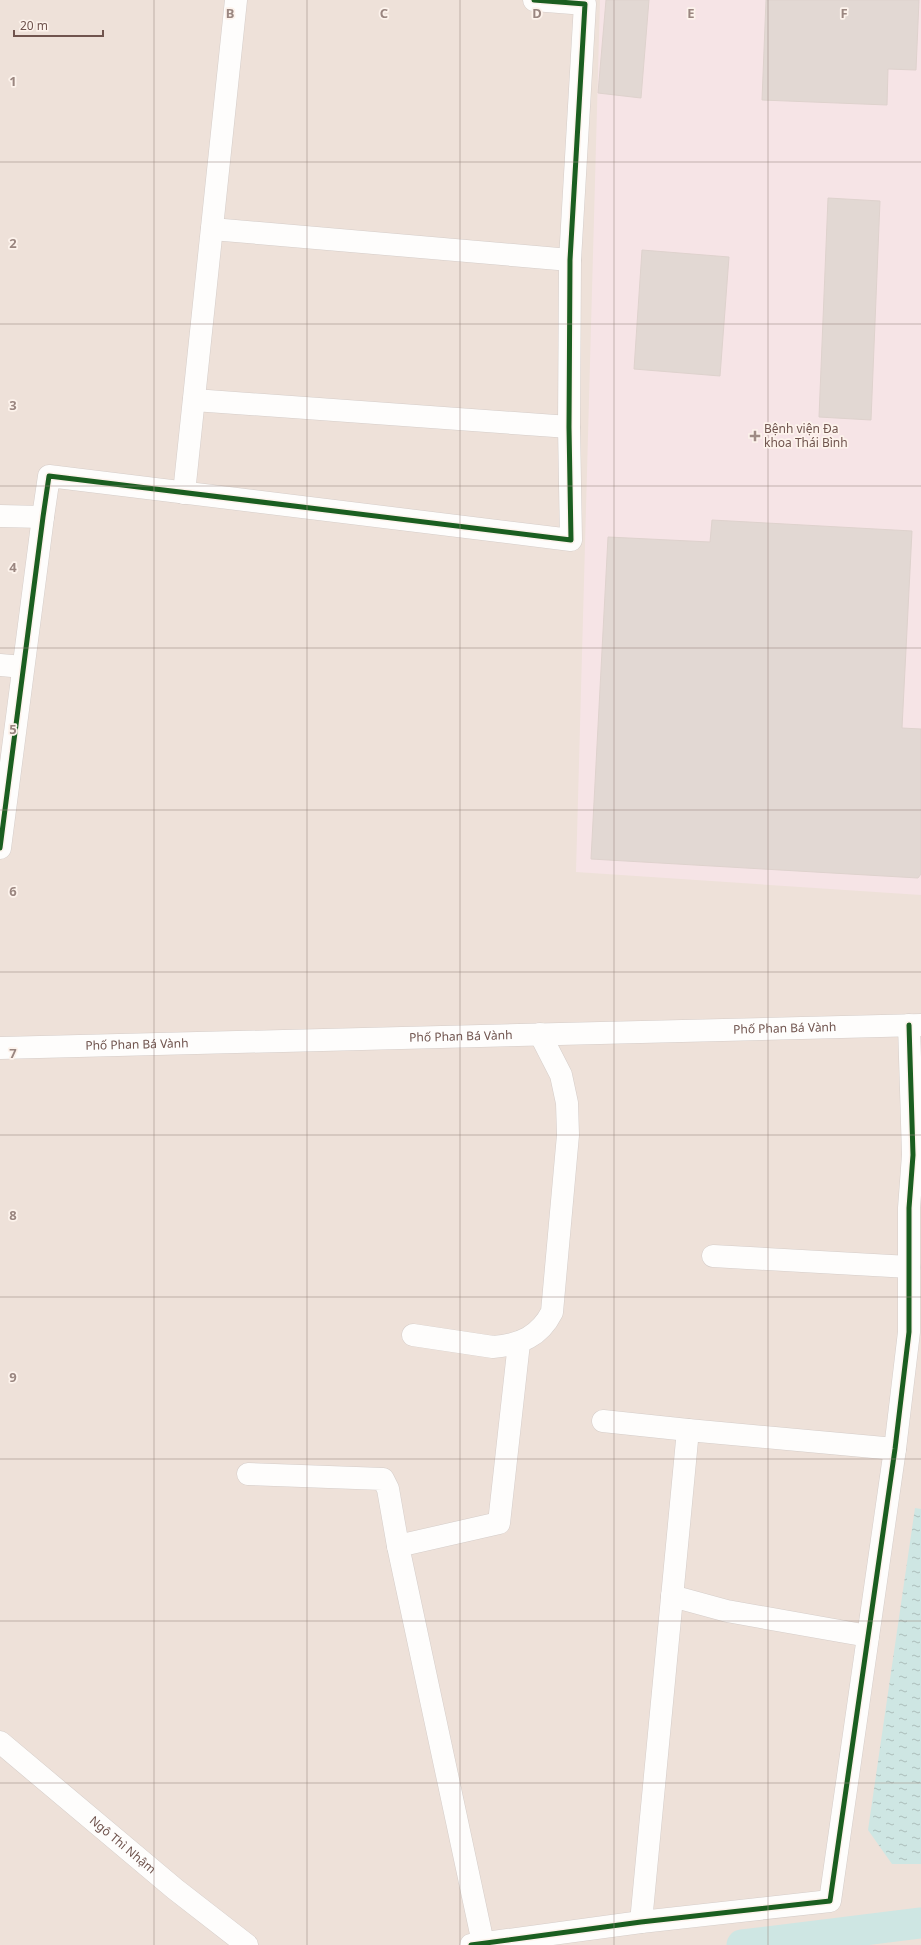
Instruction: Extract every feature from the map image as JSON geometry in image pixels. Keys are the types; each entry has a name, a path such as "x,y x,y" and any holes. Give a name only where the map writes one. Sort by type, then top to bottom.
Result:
{"street":[{"path":"184,493 236,0"},
{"path":"0,848 49,476 571,540 569,427 570,260 585,4 534,0"},
{"path":"212,229 570,260"},
{"path":"194,400 569,427"},
{"path":"0,516 43,517"},
{"path":"0,665 23,667"},
{"path":"248,1474 383,1479 388,1489 477,1944 641,1922 830,1901 895,1449 915,1331 909,1267 909,1208 913,1155 915,1025"},
{"name":"Phố Phan Bá Vành","path":"0,1048 915,1025"},
{"path":"413,1335 493,1347 518,1343 538,1332 546,1323 552,1312 568,1135 564,1085 540,1034"},
{"path":"713,1256 909,1267"},
{"path":"398,1546 499,1523 518,1343"},
{"path":"603,1421 895,1449"},
{"path":"641,1922 688,1430"},
{"path":"672,1596 727,1611 868,1636"},
{"name":"Ngô Thì Nhậm","path":"0,1742 175,1889 247,1945"}],"shaded area":[{"path":"0,0 921,0 921,1945 0,1945"},
{"name":"Bệnh viện Đa khoa Thái Bình","path":"600,0 921,0 921,895 576,872"}],"water":[{"path":"915,1508 921,1509 921,1864 892,1864 868,1830"}],"building":[{"path":"606,0 649,0 641,98 598,93"},
{"path":"766,0 919,0 916,70 888,69 887,105 762,100"},
{"path":"828,198 880,201 871,420 819,417"},
{"path":"642,250 729,257 720,376 634,369"},
{"path":"712,520 912,531 902,728 921,729 921,874 918,878 591,859 608,537 710,542"}],"waterway":[{"path":"742,1945 921,1923"}],"cycle path":[{"path":"0,848 49,476 571,540 569,427 570,260 585,4 534,0"},
{"path":"471,1945 641,1922 830,1901 895,1449 909,1332 909,1208 913,1155 909,1025"}],"place":[{"name":"Bệnh viện Đa khoa Thái Bình","path":"755,436"}]}
